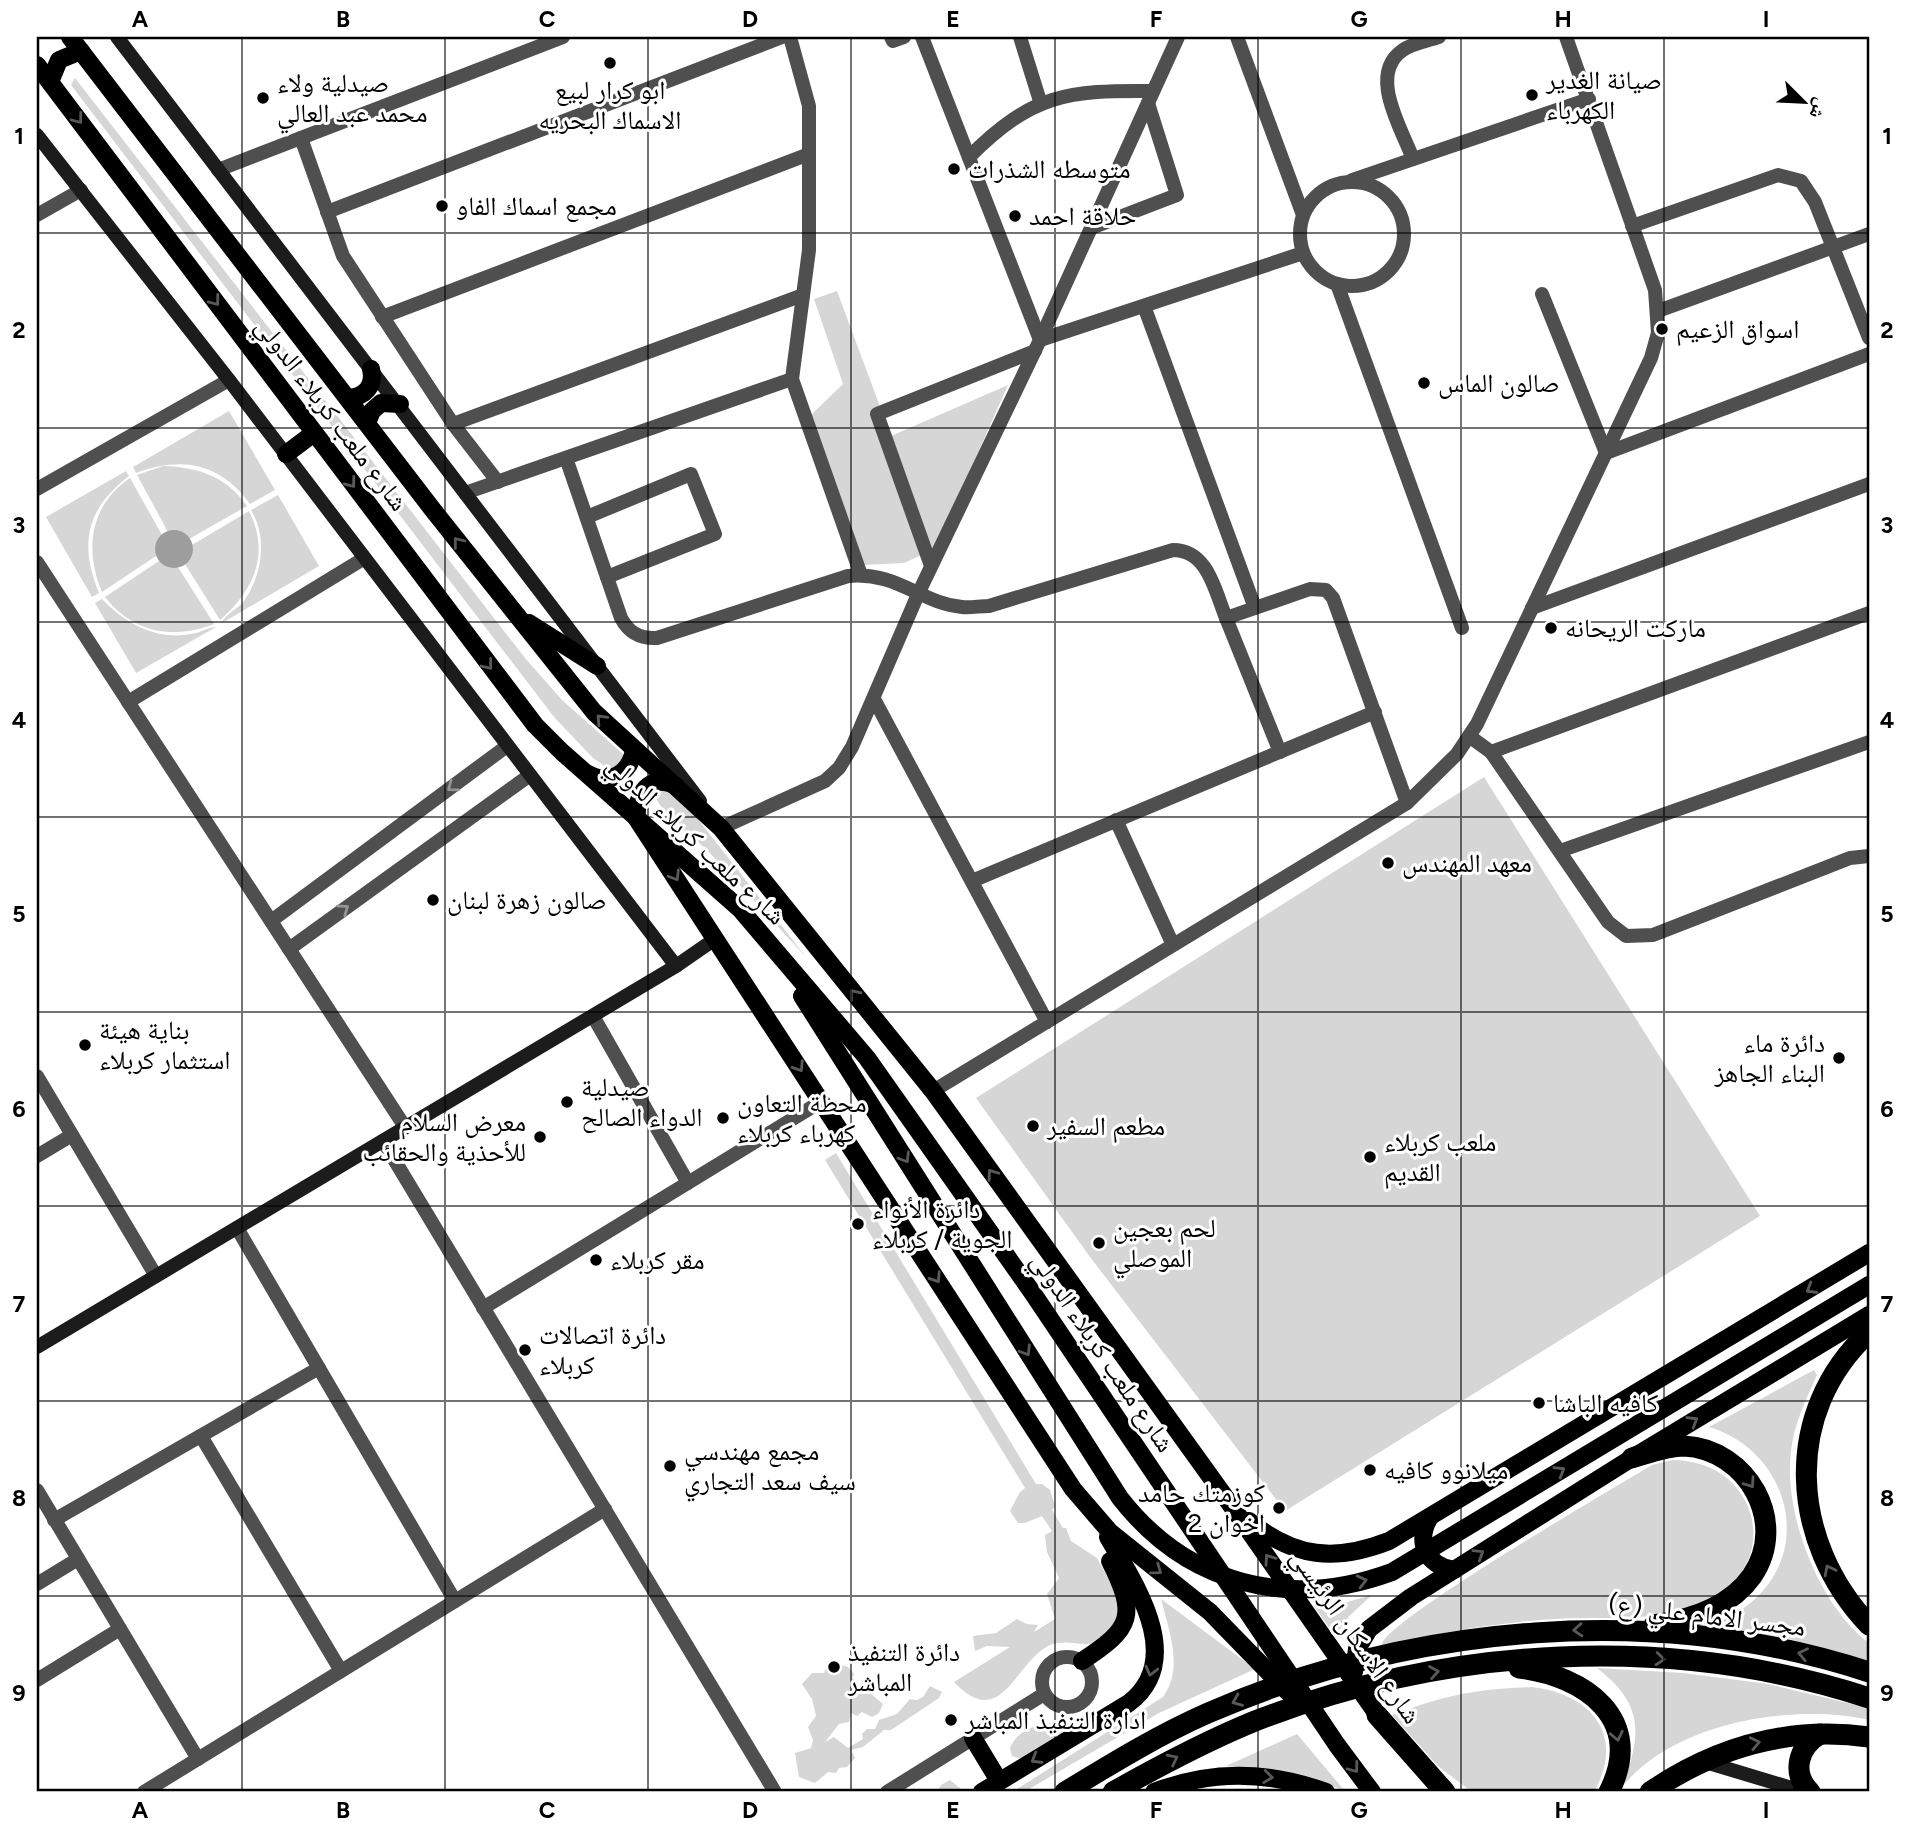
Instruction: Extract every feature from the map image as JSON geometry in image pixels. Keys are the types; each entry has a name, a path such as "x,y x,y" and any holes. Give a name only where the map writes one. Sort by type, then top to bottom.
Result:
{"highway":[{"path":"1869,1332 1846,1357 1826,1388 1809,1441 1806,1484 1820,1552 1836,1582 1869,1625"},
{"path":"1625,1629 1682,1620 1709,1610 1744,1585 1762,1554 1765,1518 1750,1482 1723,1457 1694,1447 1663,1449 1632,1458"},
{"name":"مجسر الامام علي (ع)","path":"1065,1792 1190,1721 1248,1697 1329,1669 1488,1637 1625,1629 1777,1648 1869,1672"},
{"name":"مجسر الامام علي (ع)","path":"1113,1792 1201,1745 1303,1704 1395,1679 1482,1665 1581,1656 1668,1659 1800,1679 1869,1698"},
{"path":"1482,1665 1550,1674 1577,1684 1596,1698 1610,1714 1619,1741 1618,1770 1609,1792"},
{"path":"1377,1715 1445,1792"},
{"path":"1810,1792 1801,1781 1799,1762 1805,1745 1820,1734"},
{"path":"1650,1792 1701,1761 1750,1744 1820,1734 1869,1737"}],"main road":[{"path":"50,82 59,60 75,44"},
{"name":"شارع ملعب كربلاء الدولي","path":"75,44 594,712 721,828 933,1091 1233,1508"},
{"name":"شارع ملعب كربلاء الدولي","path":"37,65 527,715 585,772 705,877 755,926 842,1026 929,1143 1337,1745"},
{"path":"348,398 363,395 368,390 373,376 371,369"},
{"path":"368,423 372,411 381,403 400,404"},
{"path":"286,454 314,433"},
{"path":"517,615 597,666"},
{"path":"585,772 602,779 612,778 628,768 634,750"},
{"path":"677,787 668,782 649,784 637,800 637,819 1073,1489 1125,1592 1129,1607 1122,1629 1107,1645 1082,1661"},
{"path":"755,926 820,1021 1120,1498 1142,1525 1172,1551 1235,1580 1266,1587 1311,1590 1353,1584 1392,1572 1869,1284"},
{"path":"1233,1508 1277,1540 1313,1553 1331,1555 1369,1549 1430,1517 1869,1253"},
{"path":"1356,1683 1354,1672 1357,1649 1369,1629 1411,1597 1632,1458 1869,1315"},
{"path":"1073,1489 1098,1519 1134,1553 1210,1612 1337,1745 1372,1792"},
{"name":"شارع الاسكان الرئيسي","path":"1233,1508 1377,1715 1438,1792"},
{"path":"1430,1517 1422,1540 1427,1555 1438,1566 1454,1570"},
{"path":"982,1792 1129,1703 1148,1684 1153,1671 1153,1630 1147,1609 1098,1519"},
{"path":"973,1738 999,1782"},
{"path":"1154,1792 1190,1780 1238,1775 1285,1779 1326,1792"}],"street":[{"path":"117,37 400,404 721,828 825,781 846,758 919,592 1037,346 1178,37"},
{"path":"218,170 563,37"},
{"path":"327,212 782,37"},
{"path":"790,37 809,106 809,250 792,379 861,575"},
{"path":"891,37 893,41 904,37"},
{"path":"922,37 969,157 1037,346"},
{"path":"1022,37 1040,101"},
{"path":"1237,37 1303,215"},
{"path":"1413,159 1387,91 1386,78 1394,59 1404,49 1435,37"},
{"path":"933,1091 1407,803 1434,779 1469,736 1651,358 1658,333 1655,290 1566,37"},
{"path":"969,157 990,136 1040,101 1095,90 1150,97"},
{"path":"1091,228 1177,195 1150,97"},
{"path":"1348,182 1367,183 1384,192 1397,206 1404,225 1404,244 1397,262 1384,276 1366,285 1337,284 1313,270 1303,253 1300,234 1303,215 1313,199 1329,187 1589,99"},
{"path":"37,135 286,454 363,559 676,967"},
{"path":"301,138 343,256 453,424 498,482"},
{"path":"382,317 809,154"},
{"path":"1633,226 1784,175 1801,181 1811,192 1869,338"},
{"path":"37,215 81,190"},
{"path":"1658,311 1869,234"},
{"path":"931,566 877,414 1037,346 1144,306 1303,253"},
{"path":"1337,284 1462,628"},
{"path":"1542,294 1606,453"},
{"path":"453,424 803,295"},
{"path":"1144,306 1255,608"},
{"path":"1606,453 1869,354"},
{"path":"465,493 792,379"},
{"path":"37,489 229,380"},
{"path":"566,458 625,625 635,635 649,638 802,589 861,575 891,579 960,607 989,606 1166,551 1181,550 1200,561 1280,752"},
{"path":"587,517 691,474 715,534 607,577"},
{"path":"1532,608 1869,484"},
{"path":"128,702 363,559"},
{"path":"37,562 405,1128"},
{"path":"1226,618 1315,588 1330,593 1407,803"},
{"path":"1492,752 1869,613"},
{"path":"874,699 1047,1022"},
{"path":"972,881 1375,712"},
{"path":"1469,736 1492,752 1608,922 1618,932 1634,938 1653,935 1850,858 1869,856"},
{"path":"1560,851 1869,742"},
{"path":"271,921 507,746"},
{"path":"289,948 530,775"},
{"path":"1116,820 1173,945"},
{"path":"37,1347 676,967 715,939"},
{"path":"593,1016 688,1183"},
{"path":"37,1076 156,1276"},
{"path":"483,1308 822,1101"},
{"path":"37,1156 72,1135"},
{"path":"383,1141 775,1792"},
{"path":"237,1228 455,1601"},
{"path":"54,1520 319,1368"},
{"path":"201,1436 341,1671"},
{"path":"37,1490 198,1759"},
{"path":"144,1792 605,1509"},
{"path":"37,1584 78,1559"},
{"path":"37,1680 120,1629"},
{"path":"1066,1656 1082,1661 1088,1668 1093,1684 1086,1699 1072,1707 1064,1707 1056,1705 1044,1694 1042,1677 1051,1662 1066,1656"},
{"path":"887,1792 1044,1694"},
{"path":"1701,1761 1805,1792"}],"shaded area":[{"path":"75,78 525,658 562,700 624,755 626,760 612,771 593,758 554,717 71,85"},
{"path":"837,291 891,436 1008,385 935,549 904,563 863,565 808,418 843,384 814,299"},
{"path":"229,411 275,490 250,504 226,479 199,467 169,465 136,473 133,467"},
{"path":"163,466 188,468 210,475 230,487 247,506 189,539 174,531 168,532 137,475"},
{"path":"126,471 129,476 103,501 90,528 89,559 99,593 92,597 46,517"},
{"path":"130,478 162,535 155,550 156,556 102,592 93,560 94,529 106,501"},
{"path":"278,495 319,566 222,623 225,617 244,601 259,568 260,532 251,510"},
{"path":"249,511 258,543 255,571 242,597 220,620 185,564 191,557 192,545"},
{"path":"174,530 187,536 193,549 187,562 174,568 161,562 155,549 161,536"},
{"path":"159,561 178,567 214,624 184,632 155,630 128,619 105,597"},
{"path":"102,599 133,624 157,633 182,635 216,627 136,673 95,603"},
{"name":"ملعب كربلاء القديم","path":"1484,777 1760,1216 1285,1511 1090,1257 976,1098"},
{"path":"657,786 683,800 806,957 707,850 665,812 654,796"},
{"path":"836,1153 1036,1484 1042,1484 1050,1490 1055,1506 1052,1510 1063,1528 1066,1528 1071,1541 1097,1558 1121,1602 1120,1619 1100,1640 1092,1644 1063,1642 1050,1645 1038,1653 1007,1689 996,1697 984,1700 970,1696 954,1682 1010,1647 987,1646 975,1651 973,1636 996,1633 1017,1619 1038,1625 1034,1632 1055,1619 1047,1594 1059,1578 1047,1552 1045,1535 1052,1531 1042,1516 1018,1523 1010,1511 1025,1488 825,1160"},
{"path":"1814,1370 1817,1375 1801,1412 1791,1451 1793,1502 1808,1556 1820,1582 1851,1627 1869,1643 1869,1661 1786,1638 1711,1626 1743,1609 1760,1594 1776,1571 1785,1547 1787,1522 1782,1497 1771,1474 1755,1454 1734,1438 1709,1427"},
{"path":"1672,1460 1703,1465 1726,1478 1743,1497 1752,1519 1753,1543 1745,1567 1728,1588 1702,1604 1666,1614 1515,1622 1449,1632 1399,1645 1382,1645 1392,1632 1419,1610 1504,1554 1652,1465"},
{"path":"1372,1595 1349,1616 1335,1636 1314,1606 1333,1606"},
{"path":"1161,1599 1255,1669 1159,1713 1024,1792 1012,1792 1163,1697 1173,1674 1174,1662 1171,1636"},
{"path":"828,1664 848,1667 854,1674 852,1678 858,1681 855,1687 865,1691 869,1687 874,1690 871,1694 883,1704 879,1713 872,1717 862,1712 857,1716 851,1713 849,1722 839,1724 825,1742 834,1737 848,1748 863,1739 862,1734 867,1729 875,1729 879,1720 897,1714 910,1699 923,1697 930,1686 942,1692 939,1698 891,1730 884,1730 863,1747 851,1750 855,1758 847,1767 839,1768 836,1773 828,1772 815,1783 799,1777 795,1753 811,1748 813,1740 808,1727 816,1716 812,1699 802,1684 812,1673 824,1673"},
{"path":"1597,1668 1683,1673 1768,1684 1869,1708 1869,1720 1805,1714 1736,1723 1703,1733 1672,1747 1644,1765 1622,1787 1633,1752 1635,1722 1624,1694"},
{"path":"1532,1687 1571,1698 1586,1708 1597,1721 1604,1736 1606,1753 1603,1771 1594,1792 1472,1792 1438,1766 1392,1715 1461,1694"},
{"path":"1076,1722 1063,1735 1024,1760 1012,1756 1010,1748 1015,1739 1029,1729 1047,1724"},
{"path":"1297,1734 1344,1790 1288,1772 1226,1766"},
{"path":"950,1780 961,1789 959,1792 937,1792 941,1785"}],"place":[{"name":"ابو كرار لبيع الاسماك البحريه","path":"610,63"},
{"name":"صيانة الغدير الكهرباء","path":"1532,95"},
{"name":"صيدلية ولاء محمد عبد العالي","path":"263,98"},
{"name":"متوسطه الشذرات","path":"954,169"},
{"name":"مجمع اسماك الفاو","path":"442,206"},
{"name":"حلاقة احمد","path":"1015,216"},
{"name":"اسواق الزعيم","path":"1662,329"},
{"name":"صالون الماس","path":"1424,383"},
{"name":"ماركت الريحانه","path":"1551,628"},
{"name":"معهد المهندس","path":"1388,863"},
{"name":"صالون زهرة لبنان","path":"433,900"},
{"name":"بناية هيئة استثمار كربلاء","path":"85,1045"},
{"name":"دائرة ماء البناء الجاهز","path":"1839,1058"},
{"name":"صيدلية الدواء الصالح","path":"567,1102"},
{"name":"محطة التعاون كهرباء كربلاء","path":"723,1118"},
{"name":"مطعم السفير","path":"1033,1126"},
{"name":"معرض السلام للأحذية والحقائب","path":"540,1137"},
{"name":"ملعب كربلاء القديم","path":"1370,1157"},
{"name":"دائرة الأنواء الجوية / كربلاء","path":"858,1224"},
{"name":"لحم بعجين الموصلي","path":"1099,1243"},
{"name":"مقر كربلاء","path":"596,1260"},
{"name":"دائرة اتصالات كربلاء","path":"525,1350"},
{"name":"كافيه الباشا","path":"1539,1403"},
{"name":"مجمع مهندسي سيف سعد التجاري","path":"670,1466"},
{"name":"ميلانوو كافيه","path":"1370,1470"},
{"name":"كوزمتك حامد اخوان 2","path":"1279,1508"},
{"name":"دائرة التنفيذ المباشر","path":"834,1667"},
{"name":"ادارة التنفيذ المباشر","path":"951,1720"}]}
